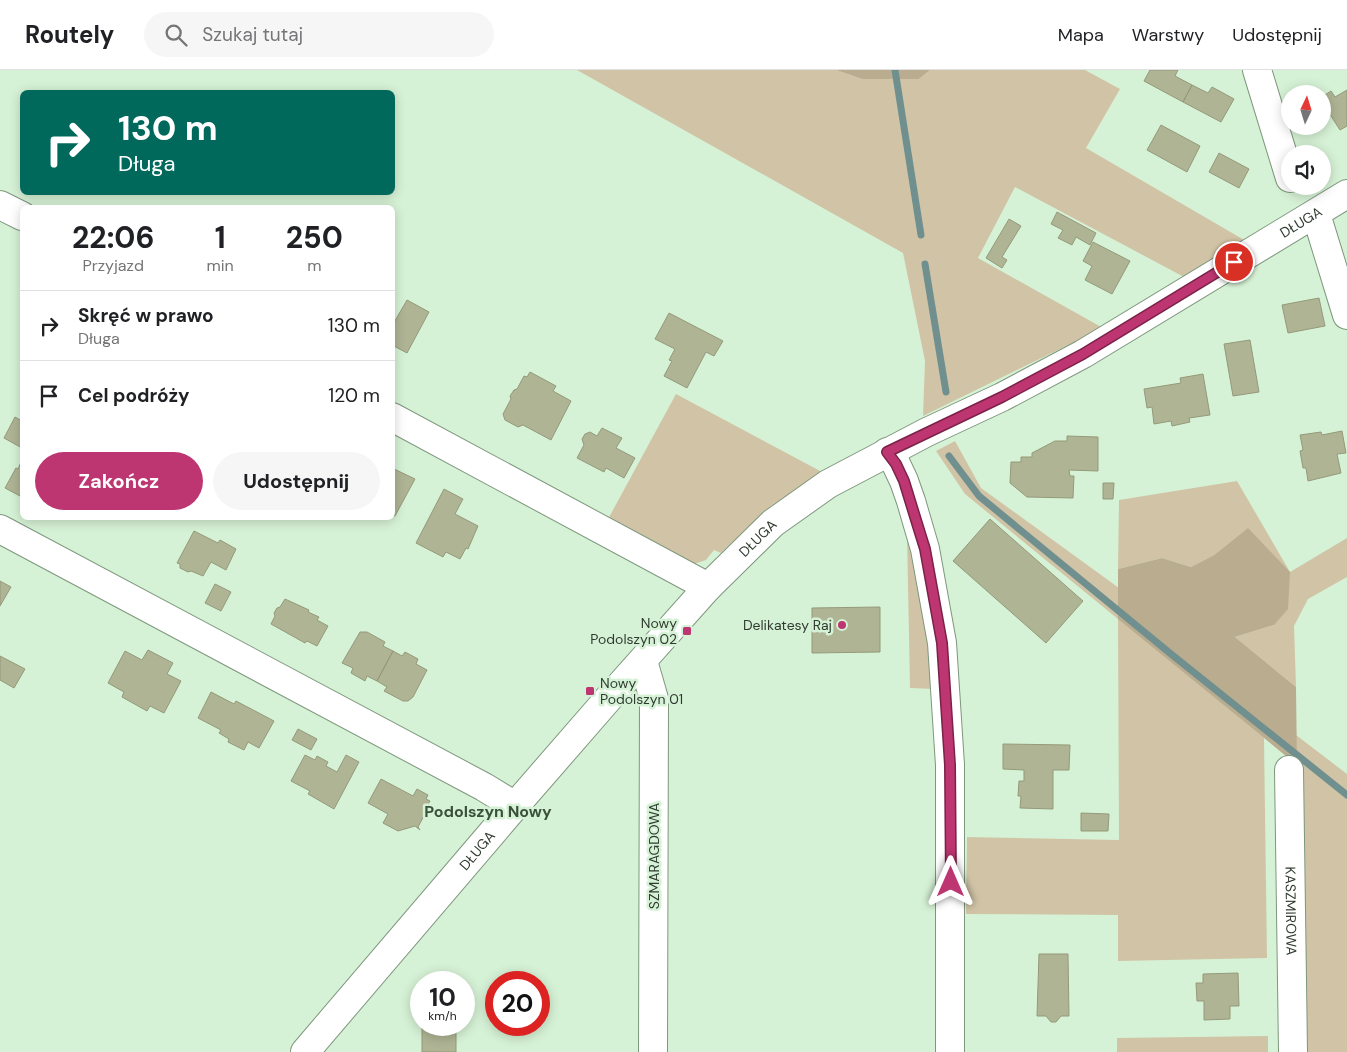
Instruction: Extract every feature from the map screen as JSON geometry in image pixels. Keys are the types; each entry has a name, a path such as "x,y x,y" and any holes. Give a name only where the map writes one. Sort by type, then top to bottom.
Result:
{"street":[{"path":"1234,70 1260,78 1281,148"},
{"name":"DŁUGA","path":"306,1052 515,806 708,587 773,523 828,484 887,452 1002,397 1083,354 1347,194"},
{"path":"1297,195 1310,218 1347,315"},
{"path":"0,205 20,215"},
{"path":"395,419 708,587"},
{"path":"887,452 896,464 906,488 925,549 942,643 950,765 950,1052"},
{"path":"0,528 484,787 515,806"},
{"name":"SZMARAGDOWA","path":"643,661 654,699 653,1052"},
{"name":"KASZMIROWA","path":"1289,770 1293,1052"}],"shaded area":[{"path":"577,70 836,70 862,79 919,79 930,70 1085,70 1120,89 1086,148 1246,241 1184,277 1015,187 978,258 1103,328 923,416 925,361 903,253"},
{"path":"836,70 930,70 919,79 862,79"},
{"path":"676,394 822,472 771,506 721,553 714,550 706,560 691,565 607,521"},
{"path":"955,441 981,488 1119,588 1119,619 1264,738 1267,958 1118,961 1118,915 966,914 967,837 1119,840 1118,619 965,494 936,451"},
{"path":"1237,481 1290,572 1347,538 1347,577 1308,599 1294,626 1296,687 1235,637 1274,625 1247,529 1214,555 1191,567 1162,558 1118,569 1119,500"},
{"path":"1248,528 1290,572 1288,609 1274,625 1235,637 1296,687 1297,765 1118,619 1118,569 1162,558 1191,567 1214,555"},
{"path":"907,533 919,560 934,689 910,688"},
{"path":"1296,735 1347,774 1347,1052 1302,1052"},
{"path":"1268,1036 1268,1052 1117,1052 1117,1038"}],"building":[{"path":"1150,70 1178,70 1175,76 1192,85 1183,102 1144,81"},
{"path":"1192,85 1208,93 1212,87 1234,99 1221,122 1183,102"},
{"path":"1347,90 1347,126 1340,130 1331,116 1331,91 1335,97"},
{"path":"1161,125 1200,146 1187,172 1147,150"},
{"path":"1219,153 1249,169 1239,188 1209,172"},
{"path":"1057,212 1096,233 1090,245 1076,237 1072,245 1058,238 1063,230 1051,224"},
{"path":"1009,219 1021,226 1002,257 1007,260 1002,268 986,258"},
{"path":"1093,242 1130,261 1112,294 1085,280 1092,266 1083,261"},
{"path":"1319,298 1325,326 1288,333 1282,305"},
{"path":"407,300 429,312 407,353 395,347 395,321"},
{"path":"669,313 723,341 714,356 706,352 687,388 664,376 672,361 669,360 675,349 655,339"},
{"path":"1250,340 1259,392 1233,396 1224,344"},
{"path":"530,372 556,386 553,391 571,401 551,440 523,425 518,427 505,420 503,414 511,399 510,396 517,389 524,376 527,377"},
{"path":"1203,374 1210,415 1189,418 1190,422 1172,426 1171,421 1154,424 1152,407 1147,408 1144,389 1181,383 1180,378"},
{"path":"15,417 20,420 20,447 4,438"},
{"path":"602,428 622,438 616,448 635,458 624,478 606,468 604,472 577,458 584,445 582,439 585,434 590,432 597,436"},
{"path":"1342,431 1346,453 1337,454 1341,473 1308,481 1300,451 1303,450 1300,435 1321,432 1322,435"},
{"path":"1067,436 1098,437 1098,471 1069,470 1070,476 1074,476 1073,498 1027,497 1010,483 1011,462 1021,462 1021,457 1032,457 1032,453 1055,441 1067,441"},
{"path":"20,464 20,496 5,488 16,468 18,469"},
{"path":"395,469 415,479 395,516"},
{"path":"1103,483 1114,483 1113,499 1103,499"},
{"path":"444,489 463,499 455,514 478,526 468,549 466,548 460,559 446,552 443,557 416,543"},
{"path":"990,519 1083,601 1046,643 953,561"},
{"path":"194,531 218,543 220,540 236,549 226,570 211,562 203,576 180,568 180,564 177,563"},
{"path":"0,581 11,587 0,606"},
{"path":"215,584 231,592 221,611 205,603"},
{"path":"285,599 309,610 308,612 319,617 317,620 328,626 317,646 307,641 305,643 271,624 275,616 274,613"},
{"path":"880,607 880,652 812,653 812,608"},
{"path":"360,632 367,632 385,642 383,646 393,651 377,681 367,676 365,681 351,673 353,668 342,663"},
{"path":"148,650 173,663 167,674 181,681 164,713 150,706 147,711 122,697 124,692 108,683 125,651 142,660"},
{"path":"393,651 402,656 405,652 418,659 416,664 427,670 413,697 408,701 403,701 384,691 387,687 377,681"},
{"path":"0,656 25,669 14,688 0,680"},
{"path":"211,692 234,704 236,701 274,721 259,748 248,742 244,750 228,742 229,739 219,733 221,730 198,718"},
{"path":"298,729 317,739 311,750 292,740"},
{"path":"1003,744 1070,745 1069,770 1053,770 1053,809 1020,808 1021,796 1018,796 1019,781 1024,781 1024,770 1003,769"},
{"path":"305,755 315,760 317,756 328,762 326,766 337,772 346,755 359,762 334,809 308,794 310,791 291,781"},
{"path":"381,779 413,796 417,789 428,795 426,799 430,801 418,827 420,830 415,826 398,831 383,823 388,814 368,803"},
{"path":"1081,813 1109,814 1108,831 1081,831"},
{"path":"1039,954 1068,954 1069,1016 1061,1016 1056,1022 1051,1022 1046,1016 1037,1016"},
{"path":"1238,973 1239,1006 1230,1006 1230,1019 1204,1020 1204,1001 1197,1001 1196,983 1203,983 1203,974"},
{"path":"422,1036 456,1036 456,1052 422,1052"}],"waterway":[{"path":"895,70 921,235"},
{"path":"925,264 946,392"},
{"path":"949,456 979,496 1171,654 1347,795"}],"place":[{"name":"Delikatesy Raj","path":"842,625"},
{"name":"Nowy Podolszyn 02","path":"687,631"},
{"name":"Nowy Podolszyn 01","path":"590,691"}],"district":[{"name":"Podolszyn Nowy","path":"488,811"}],"route":[{"path":"951,882 950,765 942,643 925,549 904,481 896,464 887,452 1002,397 1083,354 1234,262"}]}
